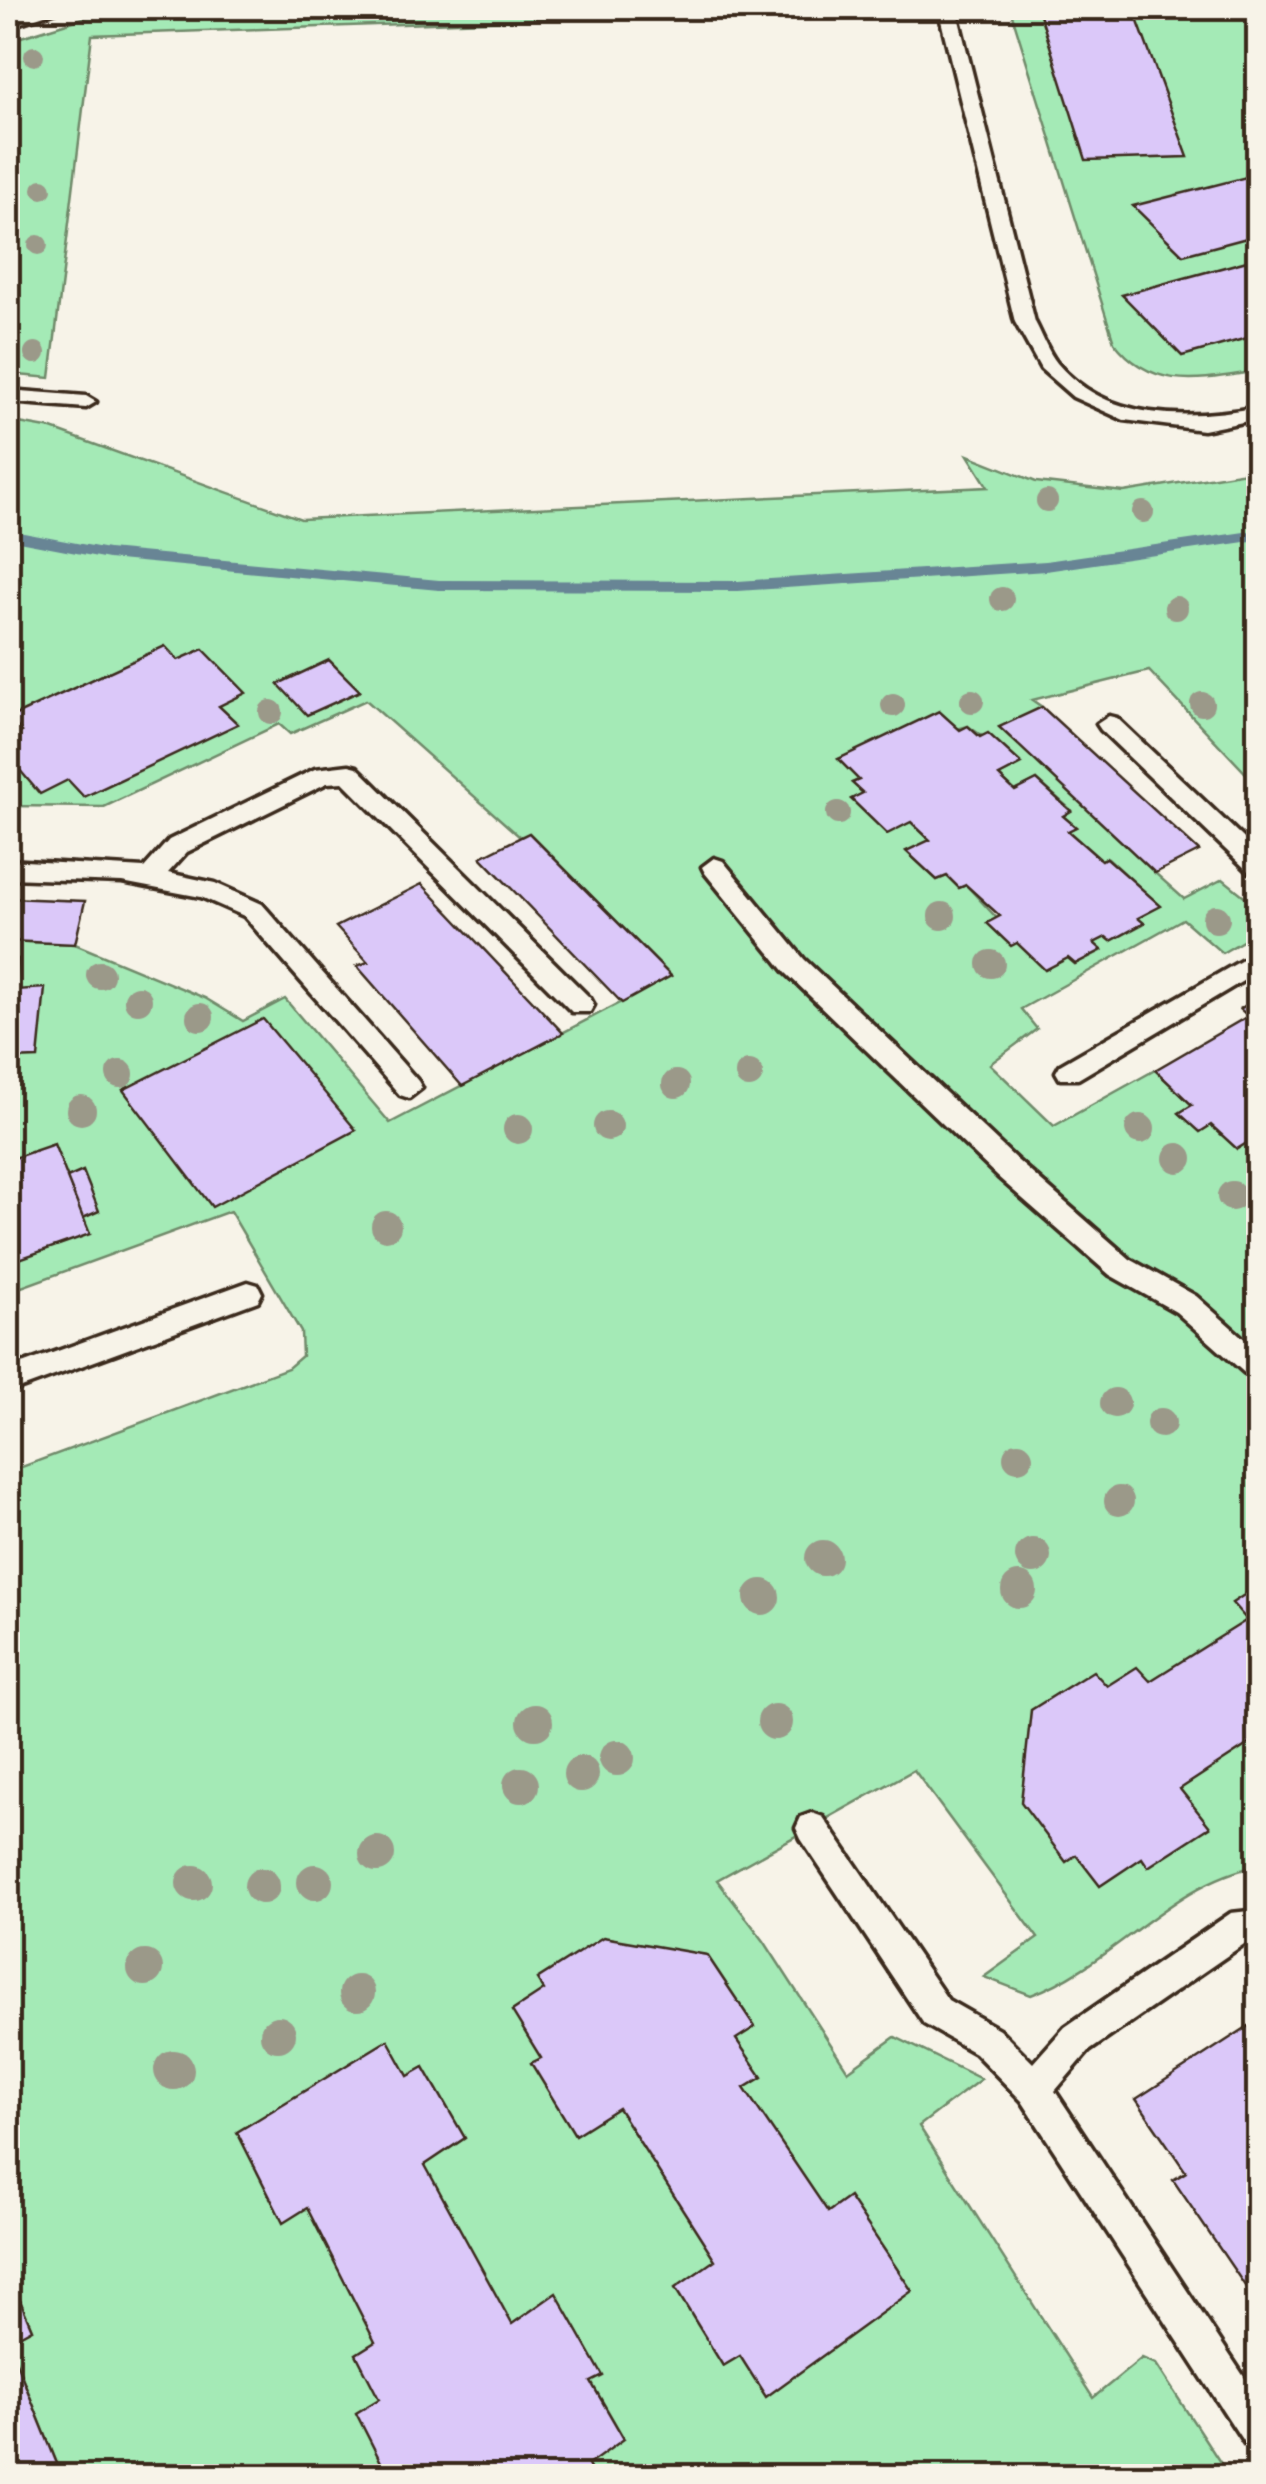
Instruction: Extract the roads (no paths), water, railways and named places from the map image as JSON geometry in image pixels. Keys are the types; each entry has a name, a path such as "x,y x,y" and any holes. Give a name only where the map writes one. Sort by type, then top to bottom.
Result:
{"lane":[{"path":"9,19 57,8"},
{"path":"947,8 1025,322 1048,365 1080,393 1130,416 1203,424 1258,413"},
{"path":"8,396 86,402"},
{"path":"1109,724 1258,866"},
{"path":"149,878 178,846 323,774 349,773 581,1005"},
{"path":"714,868 795,966 1008,1168 1120,1267 1186,1304 1258,1368"},
{"path":"8,869 122,872 206,889 253,910 409,1088"},
{"path":"1070,1072 1258,960"},
{"path":"8,1382 248,1293"},
{"path":"812,1828 936,2012 987,2041 1034,2090 1258,2431"},
{"path":"1034,2090 1077,2039 1243,1925 1258,1926"}],"waterway":[{"path":"8,535 108,554 439,585 738,586 1046,566 1258,535"}]}
